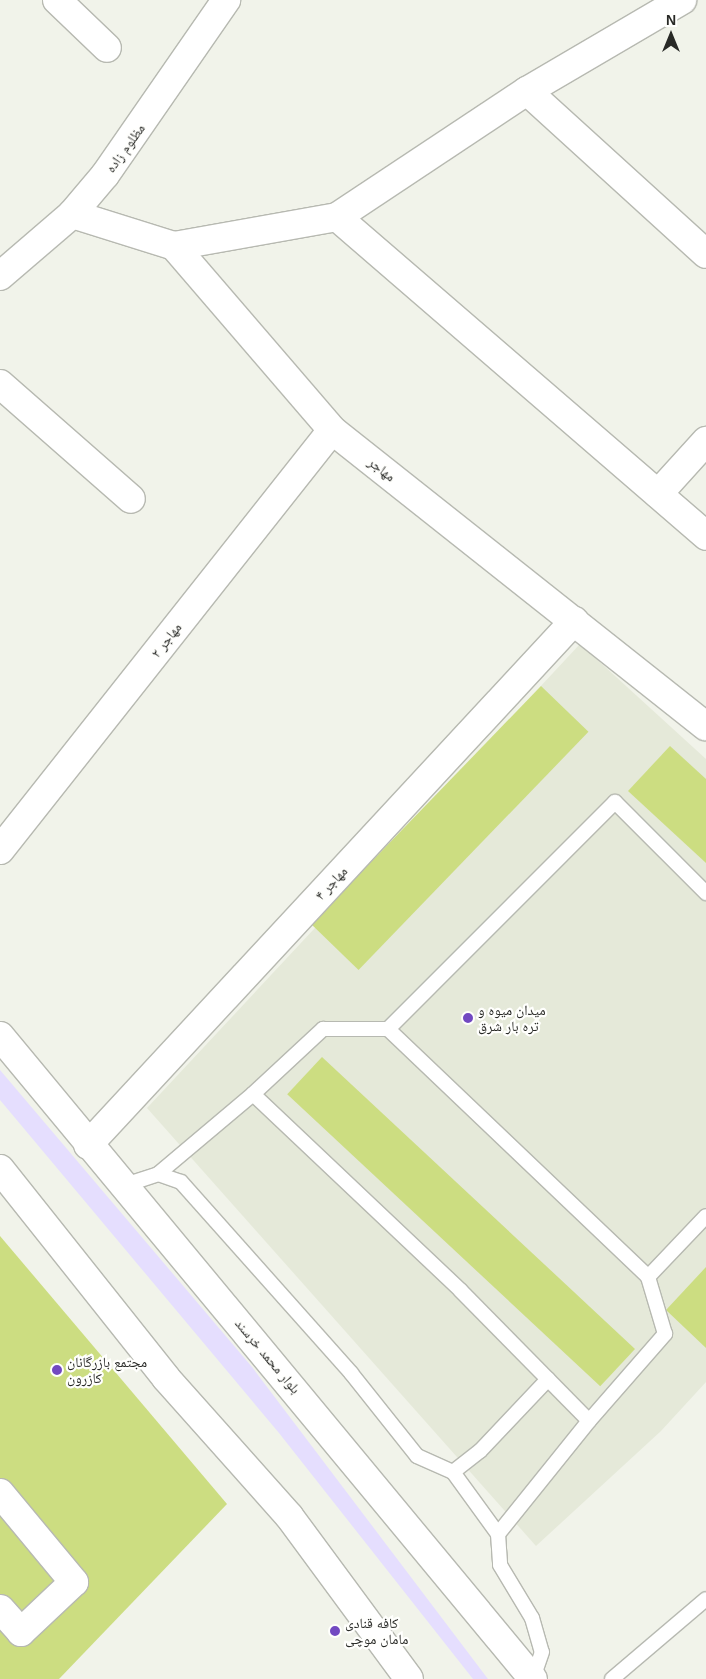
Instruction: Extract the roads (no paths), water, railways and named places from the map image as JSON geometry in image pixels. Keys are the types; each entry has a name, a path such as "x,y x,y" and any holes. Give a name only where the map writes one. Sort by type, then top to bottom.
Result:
{"street":[{"path":"57,0 106,48"},
{"name":"مظلوم زاده","path":"0,276 72,214 105,175 226,0"},
{"path":"72,214 174,246 337,216 527,91 682,0"},
{"path":"527,91 706,254"},
{"path":"337,216 706,536"},
{"name":"مهاجر","path":"174,246 332,430 706,726"},
{"path":"0,384 131,499"},
{"name":"مهاجر ۲","path":"0,850 332,430"},
{"path":"658,494 706,441"},
{"name":"مهاجر ۴","path":"88,1145 574,621"},
{"name":"بلوار محمد خرسند","path":"0,1036 88,1145 124,1185 533,1679"},
{"path":"0,1169 166,1378 289,1516 409,1679"},
{"path":"0,1493 74,1582 21,1632 0,1609"}],"lane":[{"path":"388,1029 615,802 706,893"},
{"path":"124,1185 158,1174 253,1094 322,1029 388,1029 648,1277 665,1334 589,1421 498,1534"},
{"path":"253,1094 548,1379 589,1421"},
{"path":"158,1174 181,1182 351,1373 417,1456 452,1472 498,1534 500,1565 532,1618 542,1652 533,1679"},
{"path":"648,1277 706,1216"},
{"path":"452,1472 480,1451 548,1379"},
{"path":"612,1679 706,1599"}],"place":[{"name":"میدان میوه و تره بار شرق","path":"468,1018"},
{"name":"مجتمع بازرگانان کازرون","path":"57,1370"},
{"name":"کافه قنادی مامان موچی","path":"335,1631"}]}
